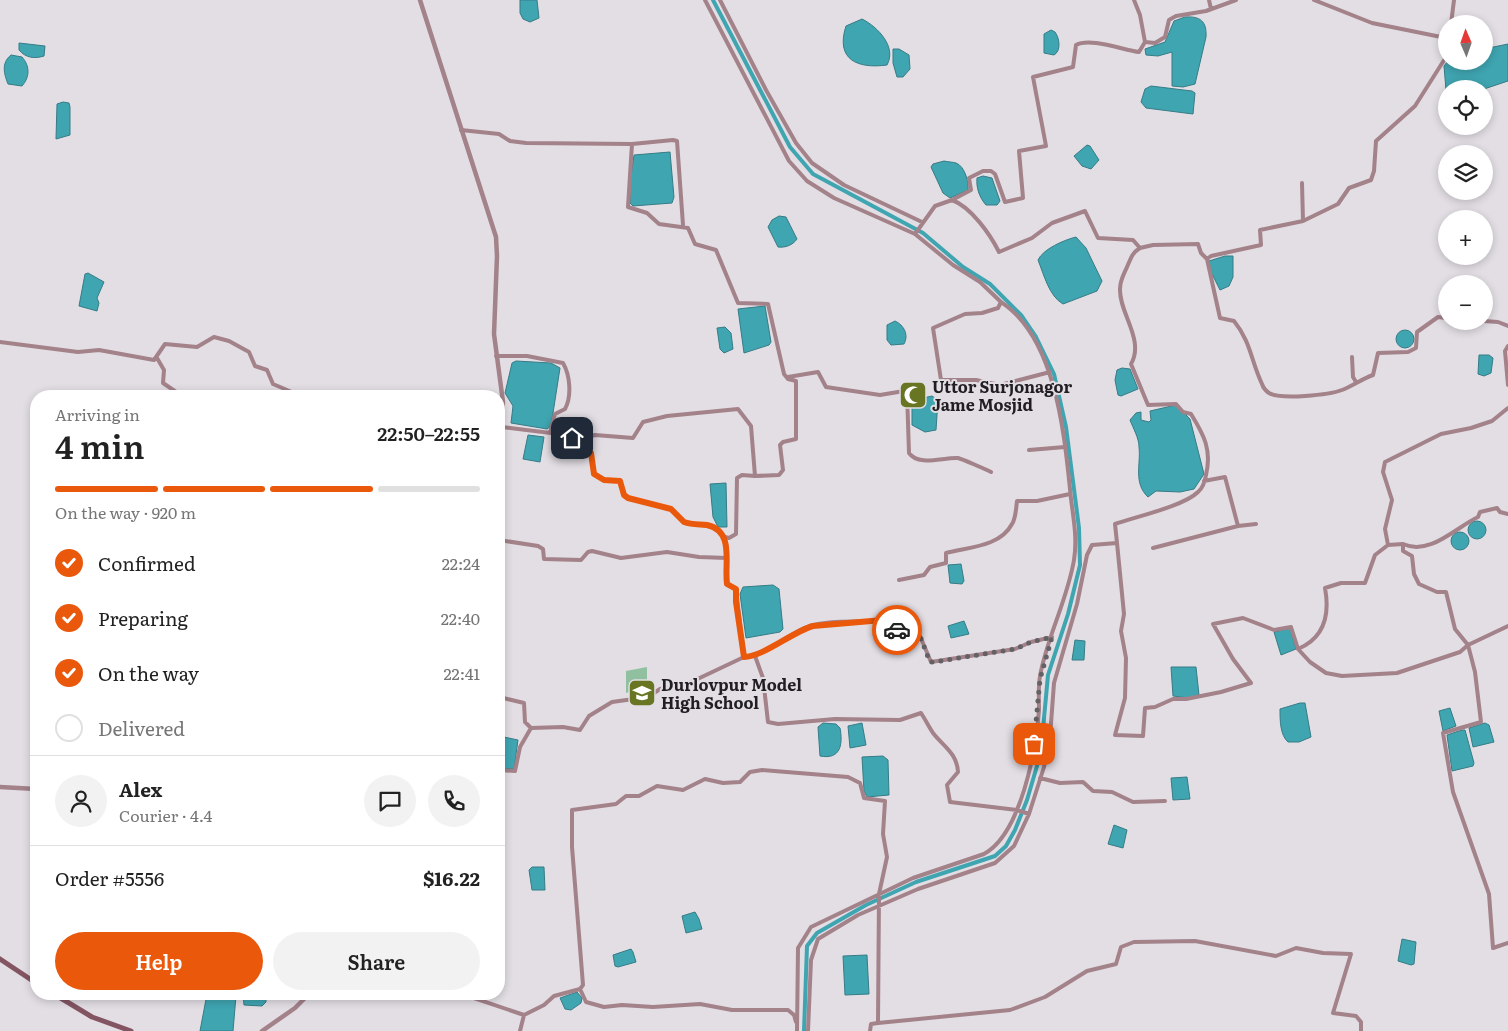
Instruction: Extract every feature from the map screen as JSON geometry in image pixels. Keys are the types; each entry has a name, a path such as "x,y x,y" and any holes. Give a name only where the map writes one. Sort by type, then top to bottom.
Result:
{"main road":[{"path":"0,959 30,979"},
{"path":"64,1000 92,1017 131,1031"}],"street":[{"path":"420,0 496,237 494,334 501,390"},
{"path":"704,0 789,161 807,181 834,198 915,234 953,265 980,282 1009,307 1024,326 1050,372 1057,399 1065,446 1070,494 1074,509 1074,557 1062,611 1052,637 1040,679 1034,744 1017,810 1004,838 995,848 984,854 913,878 811,927 798,948 797,1031"},
{"path":"720,0 796,142 812,162 844,185 922,222"},
{"path":"915,234 935,206 952,200 970,190 970,178 983,171 991,171 995,174 1005,202 1023,198 1019,151 1046,146 1033,77 1073,67 1076,45 1080,43 1094,43 1139,52 1145,42 1140,15 1134,0"},
{"path":"1209,0 1211,9"},
{"path":"1145,42 1155,43 1165,37 1169,20 1176,16 1211,9 1236,0"},
{"path":"1314,0 1372,23 1438,36"},
{"path":"1452,15 1454,0"},
{"path":"1207,260 1261,245 1260,230 1303,222 1338,204 1349,188 1371,180 1374,171 1376,140 1414,106 1438,69"},
{"path":"461,130 499,134 510,141 526,143 632,144 673,140 677,142 683,225"},
{"path":"632,144 628,207 647,213 659,224 683,225 691,232 695,244 716,250 738,303 768,304 774,338 786,378"},
{"path":"1302,183 1303,222"},
{"path":"952,200 960,203 969,211 999,252 1032,238 1052,223 1085,211 1098,238 1133,240 1140,248"},
{"path":"1438,317 1417,332 1416,348 1408,352 1378,353 1373,375 1341,390 1290,396 1269,393 1262,386 1246,339 1238,326 1234,321 1220,318 1207,260 1201,253 1198,244 1153,245 1140,248 1132,255 1121,278 1120,290 1121,304 1132,328 1136,354 1131,364 1148,405 1176,404 1183,412 1191,414 1199,428 1210,458 1199,492 1186,499 1115,524 1124,614 1121,631 1126,658 1125,698 1115,735 1143,736 1145,708 1155,707 1173,699 1186,699 1221,692 1251,683 1233,659 1213,624 1243,618 1274,630 1291,627 1298,649 1310,662 1326,673 1342,676 1397,673 1460,652 1468,645 1508,626"},
{"path":"1001,302 998,308 982,313 965,314 933,328 941,380 976,380 1000,386 1050,372"},
{"path":"1493,322 1508,326"},
{"path":"157,358 165,344 195,347 213,337 221,338 251,353 254,364 267,370 273,384 287,390"},
{"path":"0,342 78,352 99,350 157,358"},
{"path":"1508,346 1505,351 1508,385"},
{"path":"496,356 527,356 563,362 567,373 569,399 565,409 555,414 550,433"},
{"path":"1352,357 1353,377 1356,382"},
{"path":"157,358 164,370 163,383 173,390"},
{"path":"786,378 818,372 826,387 880,395 904,391 907,393 909,453 912,458 919,460 959,458 991,472"},
{"path":"724,537 729,538 736,534 737,478 742,475 775,476 781,473 780,445 783,442 796,439 796,381 786,378"},
{"path":"1388,545 1385,529 1392,500 1383,472 1385,462 1441,434 1471,428 1492,421 1508,408"},
{"path":"576,440 595,436 633,438 643,422 667,416 738,409 752,426 755,476"},
{"path":"505,427 567,435 591,453 594,474 604,480 620,481 624,495 628,498 660,504 677,513 682,522 708,526 719,531 724,537 727,558 727,584 736,589 736,602 744,657"},
{"path":"1029,450 1065,446"},
{"path":"1204,481 1225,477 1238,526"},
{"path":"899,580 924,575 930,567 946,563 946,553 986,544 999,539 1012,524 1017,501 1037,501 1070,494"},
{"path":"1298,649 1310,644 1321,631 1327,613 1325,588 1341,584 1365,582 1375,555 1388,545 1403,544 1415,548 1447,538 1478,517 1480,512 1497,508 1500,512 1508,514"},
{"path":"1153,548 1238,526 1256,524"},
{"path":"505,541 538,546 543,550 544,559 550,560 581,560 588,552 592,551 621,558 667,552 698,557 727,558"},
{"path":"808,1031 811,960 814,945 818,939 858,916 918,889 995,863 1009,853 1014,846 1029,814 1040,778 1050,737 1054,683 1077,604 1087,555 1092,545 1117,543"},
{"path":"1403,544 1403,551 1412,556 1414,574 1418,584 1438,592 1446,592 1455,629 1468,645 1475,672 1481,722 1443,733 1453,792 1469,843 1489,894 1493,948 1508,943"},
{"path":"505,699 524,704 525,722 532,728 563,727 580,730 589,716 612,702 648,697 660,689 686,684 744,657 755,656 802,629 813,626 888,620 898,631 920,636 930,662 1015,649 1031,642 1052,637"},
{"path":"755,656 763,678 768,722 778,724 835,719 900,720 921,713 934,734 951,751 958,764 958,772 947,786 950,802 1017,810 1029,814"},
{"path":"505,770 515,771 520,747 532,728"},
{"path":"480,1000 524,1015 544,1005 554,996 580,988 584,980 572,847 572,810 616,804 626,796 639,796 657,786 683,790 705,779 724,783 740,782 753,770 800,771 848,777 860,782 864,798 885,802 884,834 887,857 878,907 878,1023"},
{"path":"1040,778 1060,783 1083,782 1093,791 1112,792 1140,803 1165,802"},
{"path":"0,787 30,789"},
{"path":"870,1031 870,1024 1010,1010 1045,997 1087,971 1116,964 1122,947 1134,942 1195,941 1276,956 1296,948 1323,953 1351,954 1333,1012 1356,1016 1361,1022 1361,1031"},
{"path":"580,988 586,1002 604,1007 622,1005 653,1007 700,1004 732,1010 788,1010 794,1015 797,1031"},
{"path":"262,1031 295,1008 303,1000"},
{"path":"520,1031 524,1015"}],"green space":[{"path":"647,667 647,686 626,693 626,671"}],"water":[{"path":"520,0 537,0 539,18 530,22 523,19 520,13"},
{"path":"1185,17 1195,17 1202,21 1206,37 1195,84 1183,87 1172,86 1172,52 1158,56 1146,55 1145,49 1165,42 1174,21"},
{"path":"862,19 880,32 888,45 890,51 887,65 876,66 858,63 851,60 846,54 843,38 846,26"},
{"path":"1051,30 1055,32 1059,41 1058,51 1054,55 1044,53 1044,34"},
{"path":"19,43 45,46 44,56 34,58 24,55 19,50"},
{"path":"1508,44 1508,81 1493,86 1493,80 1445,80 1444,70 1493,70 1493,47"},
{"path":"893,49 899,49 909,55 910,69 903,77 897,77 893,63"},
{"path":"11,55 22,57 28,68 28,75 22,86 8,84 5,65"},
{"path":"1151,86 1192,91 1195,93 1193,114 1146,108 1141,102 1145,89"},
{"path":"69,103 70,107 70,135 56,139 57,104"},
{"path":"1087,145 1090,146 1099,160 1091,169 1082,166 1074,156"},
{"path":"670,152 674,197 672,203 633,206 630,203 630,183 634,155"},
{"path":"944,161 956,163 962,168 967,179 968,190 950,198 943,193 931,167 933,164"},
{"path":"983,176 992,178 1000,201 997,205 986,205 980,195 977,178"},
{"path":"779,216 786,217 797,239 783,247 778,247 768,227 772,220"},
{"path":"1076,237 1086,248 1102,281 1097,291 1063,304 1051,291 1038,260 1044,252"},
{"path":"1225,256 1233,256 1233,277 1229,286 1220,290 1211,272 1209,261"},
{"path":"88,273 104,282 97,298 99,303 97,311 79,306 85,274"},
{"path":"765,306 771,342 769,345 744,353 738,309"},
{"path":"895,321 905,331 904,344 891,345 887,340 887,325"},
{"path":"725,327 731,333 733,349 724,353 720,349 717,328"},
{"path":"1405,330 1413,335 1414,339 1409,347 1405,348 1397,343 1396,339 1401,331"},
{"path":"1479,355 1489,355 1493,358 1491,373 1484,376 1478,374"},
{"path":"516,361 551,363 560,368 551,426 547,429 511,423 513,406 505,393 512,363"},
{"path":"1122,368 1130,369 1138,389 1121,396 1118,395 1115,380 1117,370"},
{"path":"932,396 938,400 936,430 925,432 912,425 912,402 920,402 923,398"},
{"path":"1176,405 1190,419 1204,474 1194,489 1180,492 1156,491 1148,497 1143,492 1139,480 1139,444 1130,420 1136,413 1141,412 1141,420 1149,422 1151,420 1150,411"},
{"path":"528,435 544,437 540,462 523,459"},
{"path":"726,483 727,527 718,527 713,517 710,484"},
{"path":"1477,521 1483,524 1486,530 1483,536 1477,539 1471,536 1468,530 1471,524"},
{"path":"1456,532 1464,532 1469,537 1467,548 1456,550 1451,545 1451,537"},
{"path":"961,564 964,581 962,584 950,583 948,565"},
{"path":"773,585 779,589 783,629 780,632 746,638 740,594 743,587"},
{"path":"964,621 969,634 951,638 948,626"},
{"path":"1290,628 1296,649 1281,655 1274,632"},
{"path":"1075,640 1085,641 1084,660 1072,660"},
{"path":"1171,667 1196,667 1199,695 1188,698 1173,696"},
{"path":"1305,703 1311,737 1299,742 1288,742 1282,731 1280,709"},
{"path":"1450,708 1456,726 1443,731 1439,711"},
{"path":"823,723 836,724 840,728 841,745 839,750 832,756 827,757 820,756 818,727"},
{"path":"862,723 866,745 850,748 848,726"},
{"path":"1485,723 1489,725 1494,742 1473,747 1469,728"},
{"path":"1465,730 1474,763 1473,766 1452,771 1447,735"},
{"path":"505,737 518,740 514,769 505,768"},
{"path":"883,756 888,760 889,795 867,797 864,791 862,757"},
{"path":"1187,777 1190,799 1173,800 1171,778"},
{"path":"1114,825 1127,830 1123,848 1108,844"},
{"path":"532,867 544,867 545,890 532,890 529,870"},
{"path":"695,912 702,929 686,933 682,916"},
{"path":"1402,939 1416,942 1414,964 1411,965 1398,961"},
{"path":"631,949 636,962 618,967 615,966 613,955"},
{"path":"867,955 869,994 845,995 843,956"},
{"path":"577,992 582,998 581,1003 571,1010 565,1009 560,998"},
{"path":"206,1000 236,1000 233,1031 200,1031"},
{"path":"244,1000 266,1000 262,1006 244,1005"}],"waterway":[{"path":"713,0 790,147 813,174 923,233 963,267 990,284 1021,315 1036,337 1054,374 1066,427 1079,528 1080,565 1068,614 1048,675 1043,729 1037,766 1027,800 1015,830 1006,846 995,856 916,882 866,905 817,933 807,946 804,1031"}],"way so far":[{"path":"897,630 904,634 917,634 920,636 930,662 1015,649 1043,638 1052,637 1043,661 1034,744"}],"place":[{"name":"Uttor Surjonagor Jame Mosjid","path":"913,395"},
{"name":"Durlovpur Model High School","path":"642,693"}],"route":[{"path":"572,438 580,442 591,453 594,474 604,480 620,481 624,495 628,498 660,504 677,513 682,522 715,528 724,537 727,552 726,580 727,584 736,589 736,602 744,657 755,656 802,629 813,626 888,620 897,630"}]}
